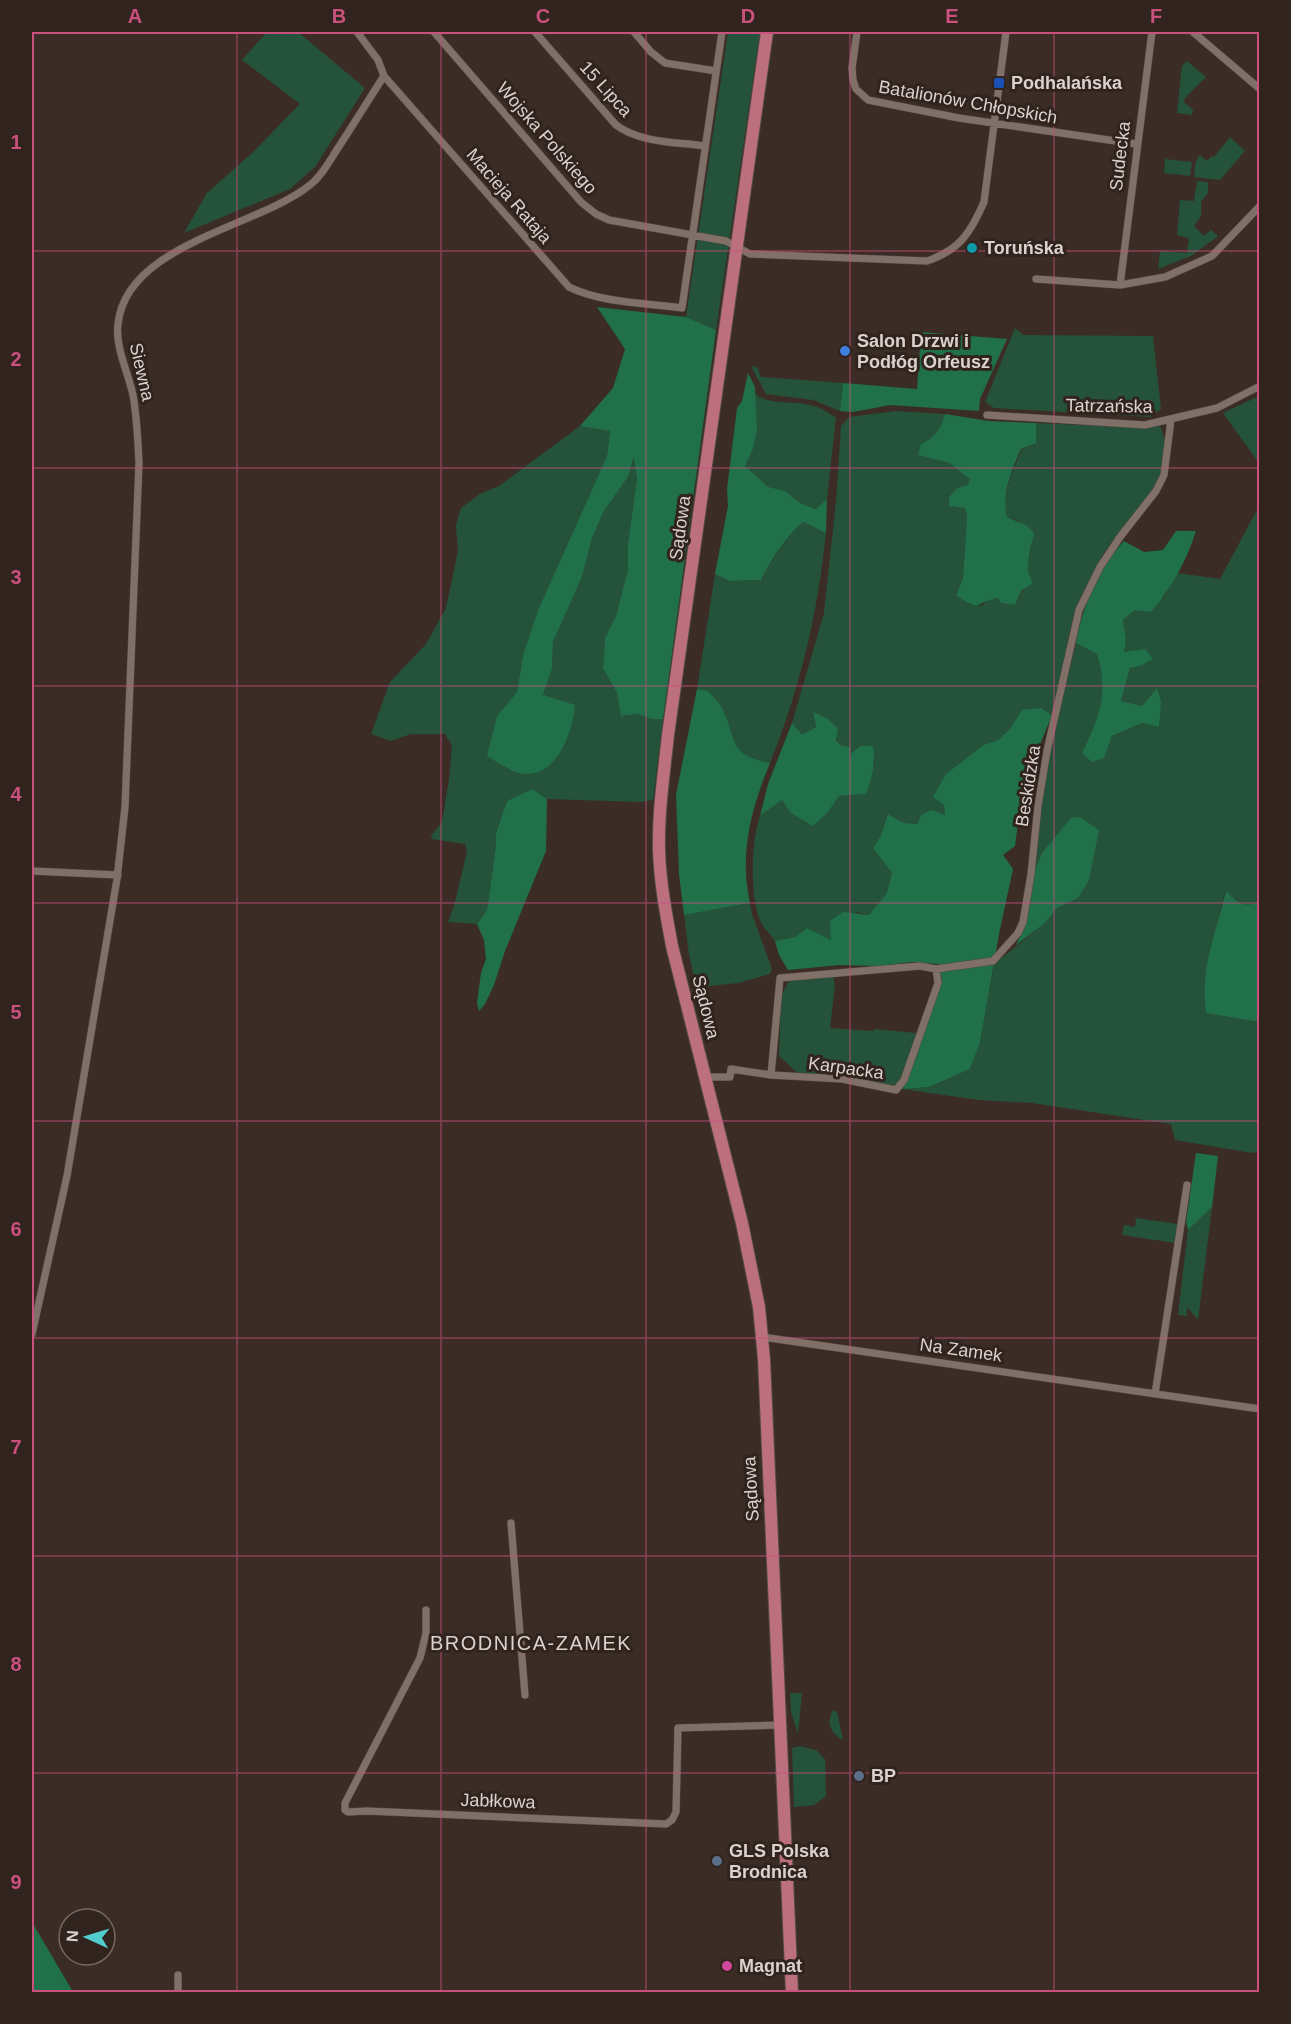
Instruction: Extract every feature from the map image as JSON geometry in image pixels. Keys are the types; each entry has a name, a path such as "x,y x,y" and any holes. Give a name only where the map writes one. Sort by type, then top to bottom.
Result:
{"main road":[{"name":"Sądowa","path":"767,32 670,724 660,819 659,857 672,946 750,1263 762,1337 792,1992"}],"street":[{"name":"Macieja Rataja","path":"357,32 378,60 384,76 569,286 597,297 682,308 693,235"},
{"name":"Wojska Polskiego","path":"434,32 581,202 596,214 609,220 726,241 737,246"},
{"name":"15 Lipca","path":"535,32 616,125 625,132 645,138 705,146"},
{"path":"634,32 651,52 665,63 716,71"},
{"path":"693,235 722,32"},
{"name":"Batalionów Chłopskich","path":"857,32 852,68 853,80 856,89 868,100 994,123 1136,144"},
{"path":"737,246 750,254 927,261 942,256 959,243 974,227 984,202 1006,32"},
{"name":"Sudecka","path":"1120,285 1136,144 1152,32"},
{"path":"1193,32 1260,89"},
{"name":"Siewna","path":"32,1334 67,1176 118,875 125,807 140,463 136,413 118,340 117,324 121,307 128,292 140,277 167,257 222,228 286,201 311,184 324,169 384,76"},
{"path":"1036,279 1120,285 1165,277 1212,256 1260,206"},
{"name":"Tatrzańska","path":"987,415 1145,425 1217,408 1260,386"},
{"name":"Beskidzka","path":"771,1075 780,978 920,966 936,969 993,961 1018,933 1023,922 1031,874 1038,806 1047,751 1079,610 1100,567 1156,491 1164,475 1172,419"},
{"path":"32,872 118,875"},
{"name":"Karpacka","path":"705,1077 730,1077 731,1069 771,1075 842,1079 896,1090 904,1080 938,983 936,969"},
{"path":"1155,1394 1187,1185"},
{"name":"Na Zamek","path":"762,1337 1260,1409"},
{"path":"511,1523 525,1695"},
{"name":"Jabłkowa","path":"426,1610 426,1633 420,1658 345,1803 345,1810 348,1812 666,1824 672,1821 676,1812 678,1728 780,1725"},
{"path":"178,1975 178,1992"}],"green space":[{"path":"267,32 298,32 365,88 315,167 290,189 184,233 207,193 251,154 300,104 242,60"},
{"path":"728,32 760,32 716,330 686,317"},
{"path":"1187,61 1206,77 1185,98 1184,102 1193,110 1192,115 1177,113 1182,66"},
{"path":"1230,137 1245,151 1220,180 1194,177 1196,161 1200,155 1207,161 1212,156 1214,157"},
{"path":"1165,159 1192,162 1190,176 1164,173"},
{"path":"1197,181 1208,182 1208,193 1201,202 1201,216 1194,226 1204,236 1211,230 1218,236 1191,256 1158,269 1160,251 1187,253 1189,238 1177,235 1180,200 1194,201"},
{"path":"597,307 686,317 716,330 663,719 651,719 638,714 621,716 617,693 603,668 605,638 616,616 628,569 628,543 637,479 634,457 628,477 604,511 592,538 582,577 553,642 552,669 543,695 575,705 571,726 562,748 549,766 540,771 524,774 507,768 487,756 497,716 517,692 523,655 538,610 607,456 610,431 580,426 613,388 625,349"},
{"path":"1015,328 1023,335 1153,336 1161,409 1151,417 994,408 985,402"},
{"path":"921,332 1007,339 980,399 979,411 890,405 853,412 840,411 843,383 917,389"},
{"path":"751,366 757,367 761,377 843,383 840,411 813,400 766,394"},
{"path":"748,373 755,387 757,430 753,449 745,466 768,487 785,491 800,503 816,509 827,499 826,533 803,522 779,550 761,580 730,581 715,574 728,506 727,489 737,408 742,401"},
{"path":"755,394 768,400 814,406 836,418 827,499 816,509 800,503 785,491 768,488 745,466 753,449"},
{"path":"1259,396 1259,463 1223,413"},
{"path":"896,411 945,414 943,424 919,455 949,463 971,479 968,485 957,488 949,497 949,506 965,508 967,515 963,578 956,595 981,606 988,600 998,598 1001,603 1015,605 1030,577 1027,559 1032,545 1019,521 1007,517 1006,499 1009,482 1022,449 1036,443 1036,423 1144,428 1160,426 1165,445 1164,464 1157,482 1108,547 1083,595 1070,630 1052,716 1022,710 1009,730 998,740 983,745 946,774 945,815 921,815 917,824 904,823 888,814 880,837 873,848 892,873 888,893 869,915 856,912 831,941 807,928 795,937 775,941 759,918 754,894 753,853 760,816 782,800 828,812 839,796 866,794 875,760 850,755 813,713 816,727 802,736 792,723 824,613 836,501 841,426 849,417"},
{"path":"945,414 989,421 1036,423 1036,443 1021,449 1011,474 1006,499 1007,517 1026,525 1034,533 1028,564 1033,583 1022,590 1015,605 1001,603 998,598 974,605 956,595 963,578 967,515 965,508 949,506 949,497 957,488 968,485 970,479 949,463 918,455 921,444 937,432"},
{"path":"580,426 610,431 607,456 538,610 523,655 517,692 497,716 553,699 543,696 552,669 553,642 582,577 592,538 604,511 628,477 635,455 637,479 628,543 628,569 616,616 605,638 603,667 617,693 622,716 638,714 651,719 663,719 653,800 640,802 547,799 532,789 507,801 496,833 487,910 477,924 448,922 467,852 465,844 432,839 431,836 442,822 452,745 445,734 411,734 391,741 371,734 390,682 426,644 446,608 458,551 456,525 461,508 480,494 499,486"},
{"path":"1259,506 1259,902 1244,905 1225,892 1207,967 1204,998 1206,1013 1259,1022 1259,1151 1252,1153 1175,1140 1171,1124 1032,1103 979,1100 902,1089 929,1087 970,1069 980,1043 994,964 1045,923 1057,908 1078,898 1042,853 1035,869 1042,800 1052,742 1076,643 1097,654 1102,682 1097,716 1082,753 1104,758 1112,736 1142,723 1159,727 1157,688 1142,706 1121,701 1130,668 1140,666 1123,653 1126,639 1123,620 1135,610 1164,597 1177,573 1220,579"},
{"path":"803,522 826,533 823,563 813,621 799,679 770,763 758,761 740,752 730,735 720,706 708,693 697,689 715,574 730,581 761,580 779,550"},
{"path":"1176,531 1196,531 1178,574 1151,612 1135,610 1123,620 1126,639 1124,652 1145,649 1153,659 1130,668 1121,701 1142,706 1157,688 1161,702 1159,727 1142,723 1112,736 1104,758 1092,762 1082,753 1097,716 1102,682 1097,654 1076,643 1087,602 1106,564 1124,541 1144,552 1163,550"},
{"path":"697,689 708,691 720,704 735,744 740,750 756,760 770,763 757,797 746,849 750,903 684,915 679,874 676,795"},
{"path":"1041,708 1052,716 1028,780 1015,846 1003,855 1013,869 980,1043 970,1069 929,1087 902,1089 942,980 938,964 912,962 878,966 839,965 788,970 779,955 775,941 795,937 807,928 831,940 830,921 843,912 869,915 887,893 892,873 873,848 880,837 888,814 904,823 917,824 921,815 932,810 945,815 944,805 933,797 946,774 983,745 998,740 1009,730 1022,710"},
{"path":"813,712 828,719 838,729 836,740 842,746 850,747 850,754 861,746 873,746 873,770 866,794 839,796 828,812 813,826 791,813 782,800 760,816 768,784 792,723 802,735 816,727"},
{"path":"532,789 547,799 546,851 505,951 494,985 479,1011 477,1003 481,973 486,959 484,940 477,924 487,910 496,833 507,801"},
{"path":"1080,817 1099,830 1089,880 1078,898 1057,908 1045,923 1016,945 1025,924 1035,869 1042,853 1071,818"},
{"path":"1226,891 1234,899 1244,904 1259,902 1259,1022 1206,1013 1204,998 1207,967"},
{"path":"750,903 772,969 770,974 738,983 710,986 698,994 689,955 684,915"},
{"path":"833,976 835,985 830,1028 916,1033 905,1072 896,1085 887,1087 799,1074 779,1056 781,996 789,981"},
{"path":"1196,1153 1218,1156 1212,1207 1188,1230 1186,1222"},
{"path":"1212,1207 1198,1320 1187,1307 1187,1316 1178,1315 1188,1230"},
{"path":"1136,1218 1178,1224 1175,1243 1122,1235 1124,1225 1135,1227"},
{"path":"790,1693 802,1693 798,1734 791,1712"},
{"path":"833,1710 837,1712 843,1740 830,1727"},
{"path":"800,1746 816,1750 825,1759 826,1796 814,1805 794,1807 792,1748"},
{"path":"32,1921 73,1992 32,1992"}],"place":[{"name":"Podhalańska","path":"999,83"},
{"name":"Toruńska","path":"972,248"},
{"name":"Salon Drzwi i Podłóg Orfeusz","path":"845,351"},
{"name":"BP","path":"859,1776"},
{"name":"GLS Polska Brodnica","path":"717,1861"},
{"name":"Magnat","path":"727,1966"}],"district":[{"name":"BRODNICA-ZAMEK","path":"531,1643"}]}
